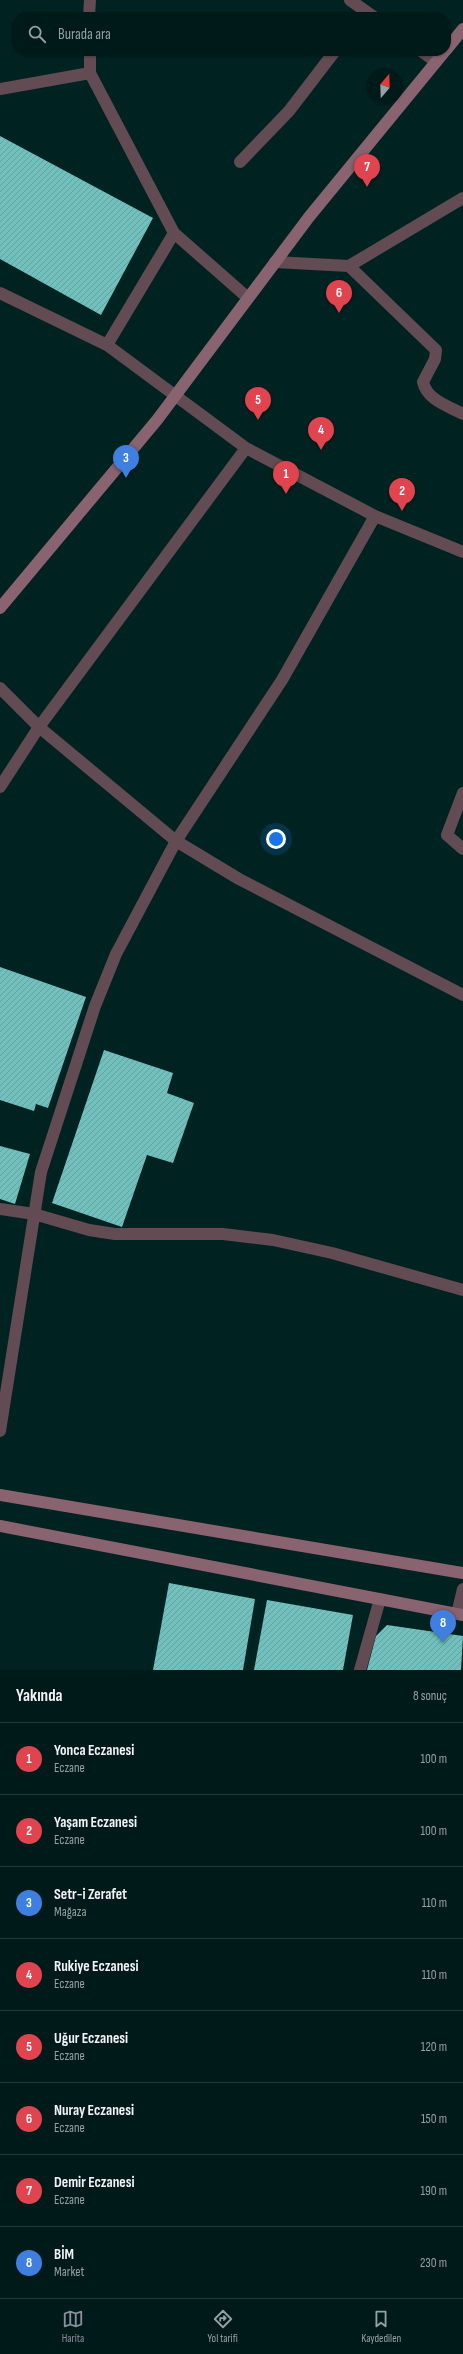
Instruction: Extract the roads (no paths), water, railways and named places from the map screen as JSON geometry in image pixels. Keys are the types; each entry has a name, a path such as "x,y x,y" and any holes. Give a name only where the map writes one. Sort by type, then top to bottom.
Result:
{"main road":[{"path":"451,44 463,29"},
{"path":"0,608 175,396 309,217 441,56"},
{"path":"0,1495 463,1573"},
{"path":"0,1526 460,1615"}],"street":[{"path":"89,12 90,0"},
{"path":"350,0 363,12"},
{"path":"90,56 90,73 174,233 248,298"},
{"path":"240,162 288,111 331,56"},
{"path":"428,56 436,62"},
{"path":"0,89 90,73"},
{"path":"275,262 349,266 463,198"},
{"path":"107,345 174,233"},
{"path":"349,266 436,350 435,359 423,382 425,391 440,403 463,414"},
{"path":"0,293 107,345 246,448 375,516 463,552"},
{"path":"0,786 39,727 246,448"},
{"path":"0,1431 41,1172 95,1006 116,954 176,842 282,680 375,516"},
{"path":"0,688 39,727 176,842 239,879 463,995"},
{"path":"463,792 447,835 463,849"},
{"path":"0,1209 34,1214 89,1230 115,1234 223,1234 273,1240 332,1253 463,1290"},
{"path":"460,1615 463,1589"},
{"path":"360,1670 380,1599"}],"place":[{"name":"Demir Eczanesi","path":"367,187"},
{"name":"Nuray Eczanesi","path":"339,313"},
{"name":"Uğur Eczanesi","path":"258,420"},
{"name":"Rukiye Eczanesi","path":"321,450"},
{"name":"Setr-i Zerafet","path":"126,478"},
{"name":"Yonca Eczanesi","path":"286,494"},
{"name":"Yaşam Eczanesi","path":"402,511"},
{"name":"BİM","path":"443,1643"}]}
